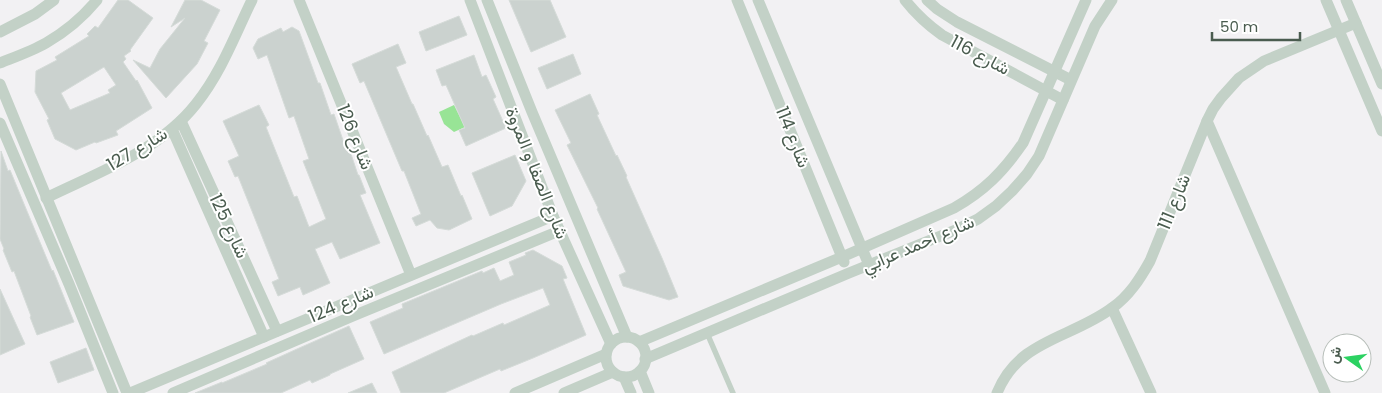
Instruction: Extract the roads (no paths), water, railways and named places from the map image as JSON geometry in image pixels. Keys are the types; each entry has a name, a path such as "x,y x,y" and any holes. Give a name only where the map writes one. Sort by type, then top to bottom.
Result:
{"street":[{"path":"3,28 35,14 54,0"},
{"path":"0,63 45,44 69,28 97,0"},
{"name":"شارع 127","path":"46,198 141,152 176,125 196,105 208,88 252,0"},
{"name":"شارع 126","path":"298,0 411,275"},
{"name":"شارع الصفا و المروة","path":"470,0 553,216 608,349"},
{"name":"شارع 114","path":"737,0 849,273"},
{"name":"شارع 114","path":"758,0 869,265"},
{"name":"شارع 116","path":"906,0 926,23 942,35 1063,100"},
{"name":"شارع 116","path":"927,0 937,10 956,22 1071,80"},
{"name":"شارع أحمد عرابي","path":"639,342 954,208 986,187 1006,166 1023,143 1086,0"},
{"name":"شارع أحمد عرابي","path":"646,359 958,229 978,219 996,206 1012,192 1039,156 1096,26 1112,0"},
{"path":"1326,0 1382,131"},
{"path":"1346,0 1382,84"},
{"path":"475,12 489,3"},
{"name":"شارع الصفا و المروة","path":"489,3 532,112 627,337"},
{"name":"شارع 111","path":"997,393 1004,378 1028,352 1112,308 1138,282 1150,261 1207,121 1213,109 1239,78 1277,55 1356,24"},
{"path":"758,49 774,41"},
{"path":"0,84 128,393"},
{"path":"1207,121 1325,393"},
{"path":"0,123 113,393"},
{"name":"شارع 125","path":"176,125 277,331"},
{"name":"شارع 125","path":"176,125 264,337"},
{"name":"شارع 124","path":"128,393 553,216"},
{"name":"شارع 124","path":"173,393 559,230"},
{"path":"1112,308 1151,393"},
{"path":"515,393 608,349 615,340 627,337 639,342 645,352 646,359 643,368 630,376 624,377 613,372 608,367 606,361 608,349"},
{"path":"640,371 649,393"},
{"path":"564,393 613,372"},
{"path":"624,377 631,393"}],"lane":[{"path":"707,333 733,393"}]}
